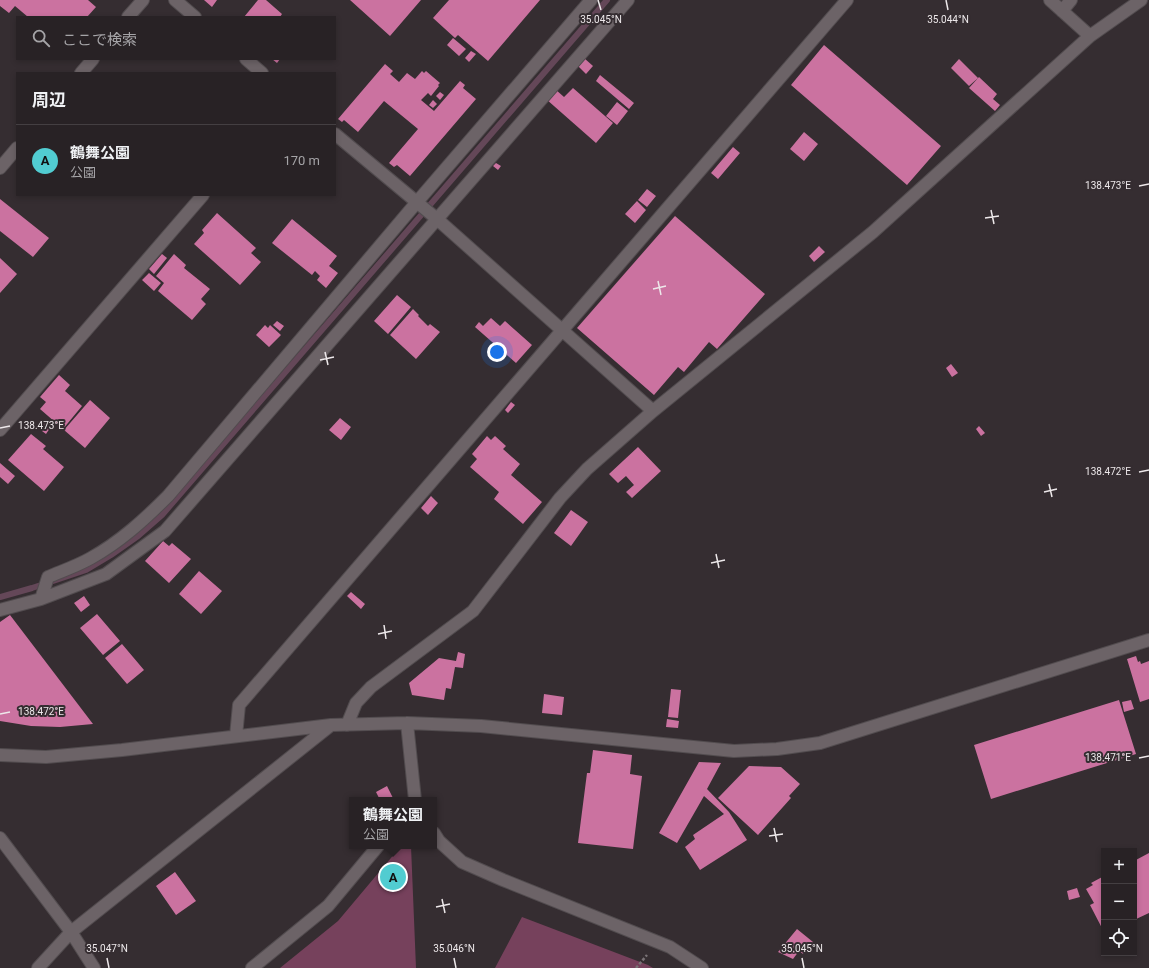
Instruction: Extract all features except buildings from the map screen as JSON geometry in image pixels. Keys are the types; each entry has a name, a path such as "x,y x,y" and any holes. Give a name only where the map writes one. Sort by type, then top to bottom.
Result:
{"street":[{"path":"129,16 143,0"},
{"path":"175,0 194,16"},
{"path":"41,599 48,577 90,559 125,536 168,496 417,202 591,0"},
{"path":"0,610 41,599 106,574 165,531 628,0"},
{"path":"236,736 240,705 562,329 847,0"},
{"path":"1050,0 1090,36"},
{"path":"1062,11 1071,0"},
{"path":"347,725 356,703 371,687 473,611 560,498 587,469 654,411 873,232 1090,36 1141,0"},
{"path":"82,72 91,60"},
{"path":"247,60 261,72"},
{"path":"336,135 437,219 654,411"},
{"path":"0,168 16,149"},
{"path":"0,430 202,196"},
{"path":"0,755 46,757 122,750 331,725 407,724 481,726 734,751 776,749 820,744 1149,640"},
{"path":"407,724 415,797"},
{"path":"38,968 71,932 331,725"},
{"path":"0,838 71,932 94,968"},
{"path":"437,838 462,862 670,948 702,968"},
{"path":"252,968 328,906 376,849"}],"shaded area":[{"path":"398,849 411,849 416,968 280,968 338,921"},
{"path":"522,917 648,965 653,968 495,968"}],"waterway":[{"path":"0,597 86,570 138,536 162,515 607,0"}],"place":[{"name":"鶴舞公園","path":"393,877"}]}
